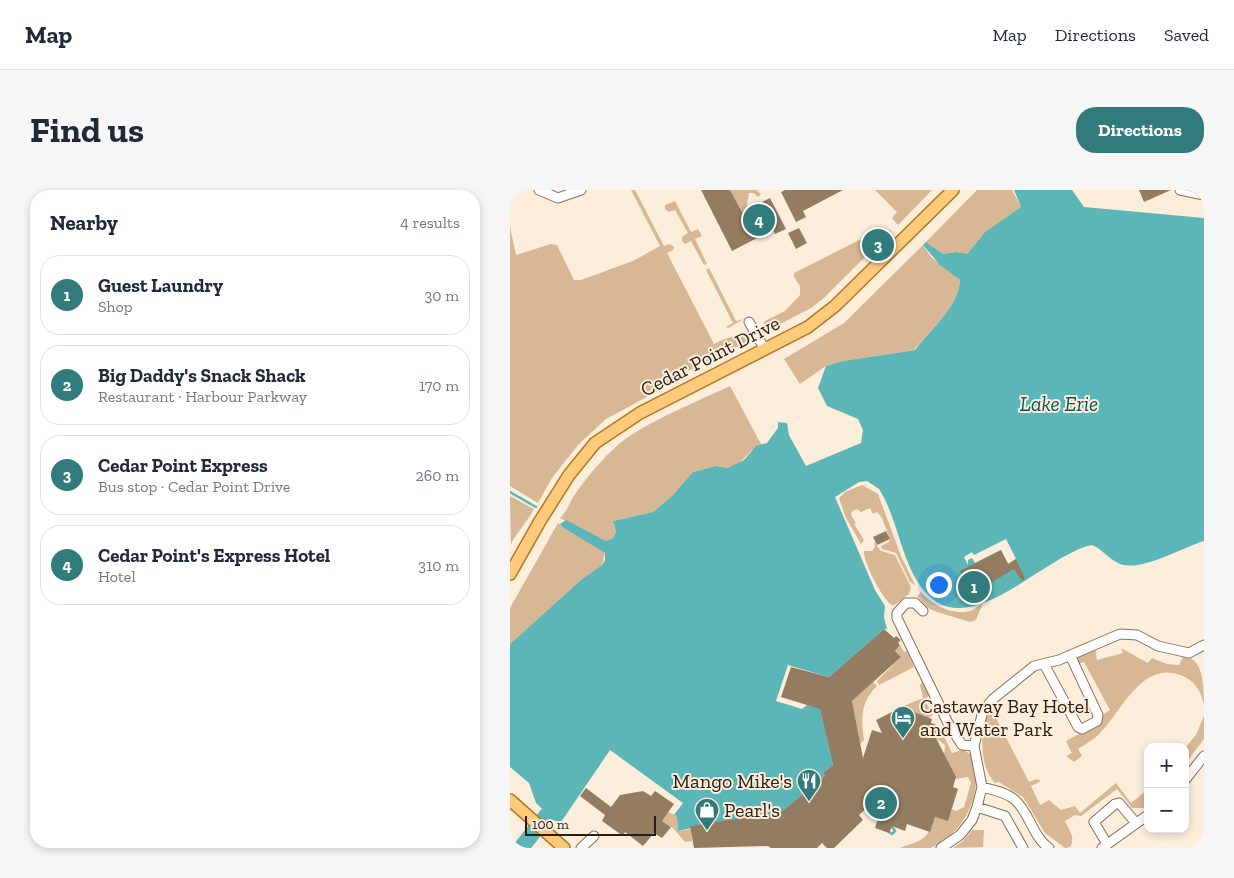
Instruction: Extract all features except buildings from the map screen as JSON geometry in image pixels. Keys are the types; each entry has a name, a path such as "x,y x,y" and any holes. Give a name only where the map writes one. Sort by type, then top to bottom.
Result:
{"main road":[{"name":"Cedar Point Drive","path":"510,574 514,557 570,475 595,444 640,413 808,327 836,306 953,190"},
{"path":"510,800 562,846"}],"street":[{"path":"539,190 558,198 582,190"},
{"path":"1180,190 1204,195"},
{"path":"749,322 764,348"},
{"path":"923,611 915,603 906,603 897,612 896,618 948,723 962,745 974,746"},
{"path":"940,848 960,835 972,820 977,806 982,787 974,746 983,711 993,699 1030,672 1034,666 1070,655 1120,634 1137,636 1158,646 1189,653 1204,645"},
{"path":"1044,664 1078,728 1082,729 1097,721 1098,715 1070,655"},
{"path":"1189,775 1204,756"},
{"path":"982,787 1001,792 1015,800 1044,847"},
{"path":"1136,823 1120,803 1115,804 1094,822 1105,846 1144,818"},
{"path":"977,806 1004,816 1023,848"},
{"path":"581,848 594,836"}],"shaded area":[{"path":"631,190 635,190 664,246 670,244 674,247 673,250 667,253 714,344 744,332 753,334 754,338 678,376 658,391 606,419 580,443 566,460 552,478 538,503 510,486 510,227 516,255 551,244 557,245 574,280 581,280 633,261 660,246"},
{"path":"730,190 756,190 761,194 758,197 754,193 749,193 746,210 742,212"},
{"path":"875,190 932,190 898,225 892,218 897,212"},
{"path":"977,190 1012,190 1021,207 985,232 966,255 956,252 943,254 926,242"},
{"path":"675,201 691,232 698,229 702,236 695,239 707,264 704,265 691,241 685,244 682,241 682,237 688,233 675,210 669,212 665,209 665,205"},
{"path":"883,228 891,231 824,298 811,308 763,333 761,328 765,321 785,311 800,295 800,286 794,277 794,273"},
{"path":"923,245 931,257 960,280 955,299 914,350 843,361 826,366 800,384 784,359 844,323"},
{"path":"709,268 736,321 744,319 728,328 726,327 733,323 706,270"},
{"path":"730,386 762,446 752,450 737,465 728,468 716,466 693,472 672,496 653,512 613,521 616,532 613,538 606,541 560,518 588,477 619,444 658,420"},
{"path":"862,485 878,494 901,556 915,585 910,582 896,553 882,549 881,546 889,542 890,539 882,518 877,512 873,514 870,508 861,512 857,509 852,511 851,515 856,523 854,524 864,540 861,544 845,516 839,498 845,492"},
{"path":"510,496 534,509 511,544"},
{"path":"558,523 605,553 602,565 582,579 510,644 510,608"},
{"path":"874,542 881,551 895,555 911,587 909,594 893,606 879,589 867,564 864,551 872,551 875,547"},
{"path":"921,592 931,601 952,611 966,612 973,610 983,603 976,620 970,622 928,608 917,596"},
{"path":"900,645 904,652 907,651 914,667 879,685 877,681 901,657 895,651"},
{"path":"1121,648 1148,663 1152,658 1167,664 1179,665 1183,657 1190,658 1199,667 1204,691 1204,705 1197,688 1188,678 1169,673 1156,674 1145,680 1135,689 1100,733 1078,749 1082,756 1074,762 1066,756 1072,753 1066,741 1102,721 1102,715 1110,710 1084,662 1078,664 1076,662 1078,655 1083,656 1085,653 1095,649 1097,660 1123,653"},
{"path":"873,682 877,686 867,698 863,711 864,740 860,744 852,701"},
{"path":"922,683 925,684 931,695 924,699 933,715 929,718 909,710 906,705 923,698 920,685"},
{"path":"993,707 1000,709 999,713 995,716 1029,782 1037,779 1041,781 1031,786 1040,805 1049,800 1061,810 1075,806 1080,813 1116,783 1131,803 1144,792 1144,808 1132,808 1117,789 1081,816 1075,815 1065,821 1071,834 1072,844 1070,847 1065,848 1045,833 1023,797 999,782 995,783 990,776 983,757 982,746 988,715"},
{"path":"1204,716 1204,739 1189,759 1189,743 1196,735"},
{"path":"939,726 952,753 963,750 972,755 976,781 972,801 963,821 956,830 939,844 930,848 900,848 923,839 935,817 948,820 952,809 956,811 964,807 971,783 968,777 955,779 944,755 945,745 936,738"},
{"path":"668,812 677,816 678,831 691,829 692,841 685,842 673,828 662,821"},
{"path":"972,830 984,830 983,847 953,848 963,841"}],"water":[{"name":"Lake Erie","path":"1014,190 1072,190 1084,207 1204,218 1204,541 1161,558 1137,565 1118,563 1092,545 1072,552 1003,594 980,604 958,608 937,602 919,584 907,561 890,512 879,489 867,481 859,482 835,497 875,590 885,606 884,617 887,629 884,629 829,677 788,665 776,701 802,709 807,705 820,708 833,765 823,773 825,776 781,812 691,826 691,828 678,831 677,816 674,815 683,803 610,750 559,825 536,803 529,783 510,767 510,644 582,579 602,565 605,560 605,553 560,524 566,520 606,541 613,538 616,532 613,521 653,512 672,496 693,472 716,466 728,468 744,460 756,446 767,443 778,428 778,422 787,423 789,435 806,466 861,443 863,430 858,419 827,406 818,388 826,366 843,361 915,350 943,317 955,299 960,280 940,265 923,245 926,242 943,254 956,252 967,254 985,232 1021,207"}],"pier":[{"path":"1006,539 1016,559 1008,564 1001,550 975,563 972,558 968,560 968,565 964,557 972,552 974,555"}],"waterway":[{"path":"510,492 536,507"},
{"path":"521,848 547,815"},
{"path":"889,832 892,834 895,831 891,825"}],"place":[{"name":"Cedar Point's Express Hotel","path":"759,220"},
{"name":"Cedar Point Express","path":"878,245"},
{"name":"Guest Laundry","path":"974,587"},
{"name":"Castaway Bay Hotel and Water Park","path":"903,739"},
{"name":"Mango Mike's","path":"809,802"},
{"name":"Big Daddy's Snack Shack","path":"881,803"},
{"name":"Pearl's","path":"707,831"}]}
